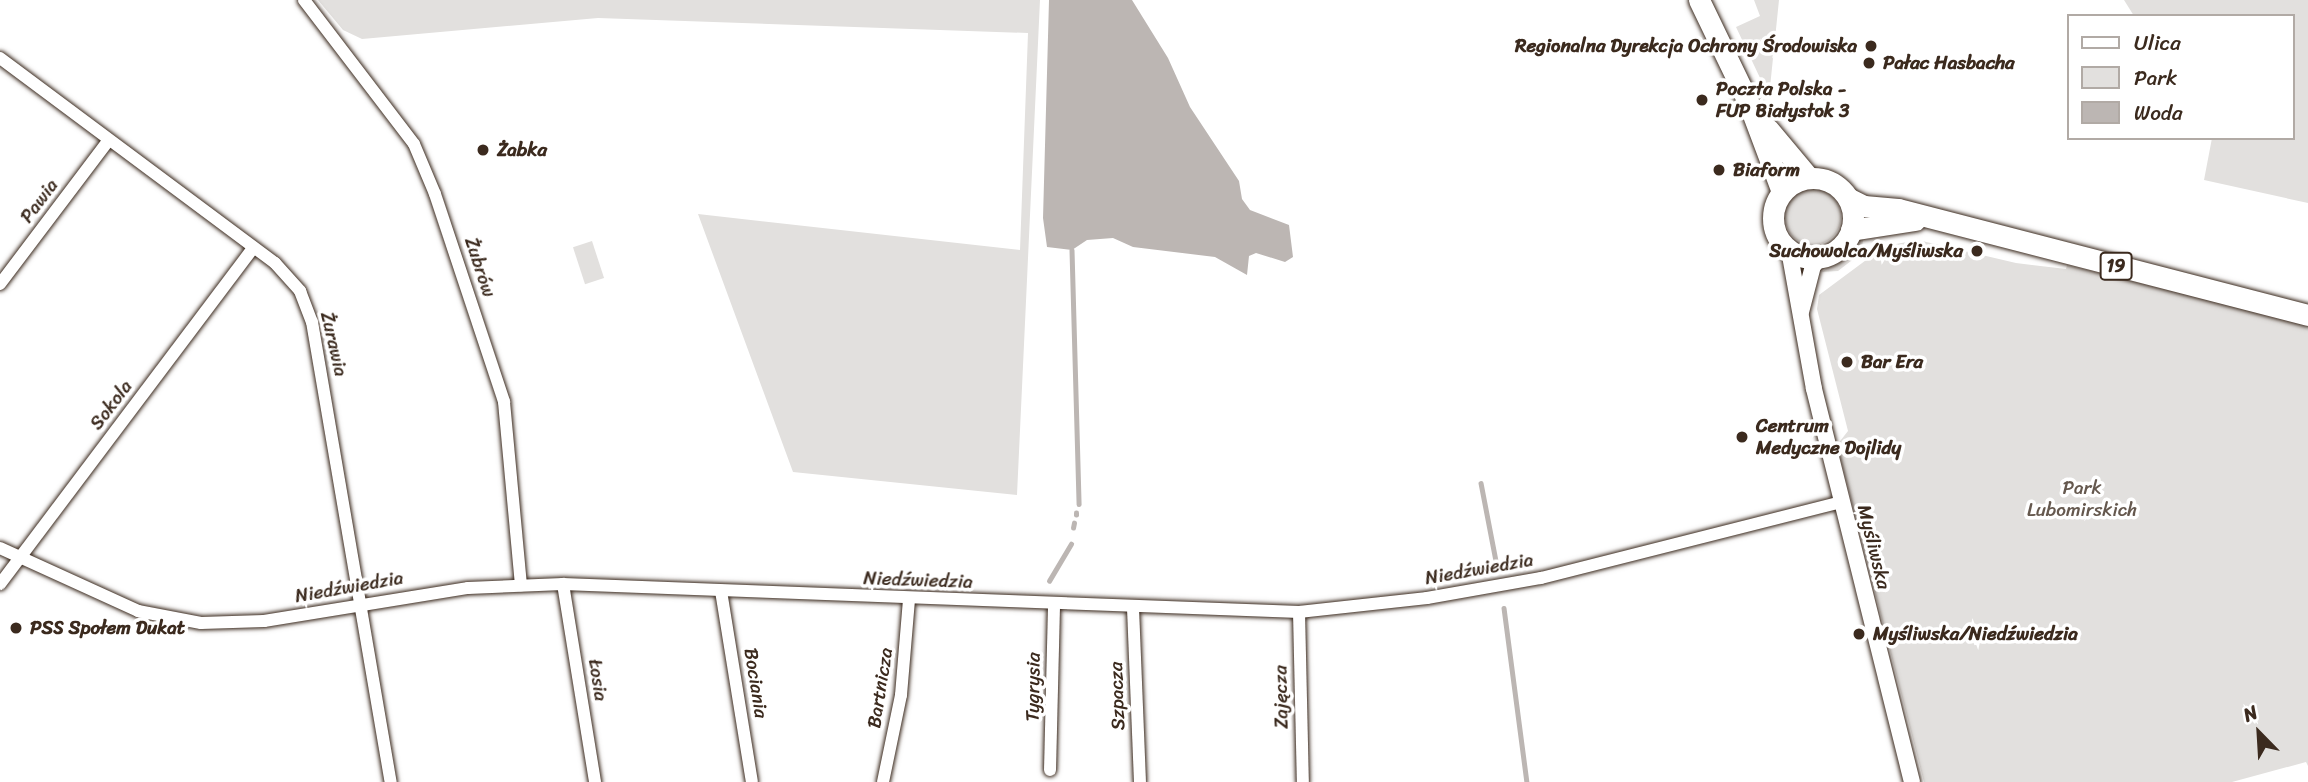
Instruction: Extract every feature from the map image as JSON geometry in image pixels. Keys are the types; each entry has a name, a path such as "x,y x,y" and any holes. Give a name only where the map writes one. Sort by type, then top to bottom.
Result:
{"highway":[{"name":"19","path":"1699,0 1749,104 1782,192"},
{"name":"19","path":"1749,104 1810,178 1831,182 1848,198 1864,206 1898,209 1924,219 2308,315"},
{"path":"1810,178 1782,192 1775,205 1774,227 1789,250 1821,257 1842,245 1851,230 1848,198"},
{"name":"19","path":"1851,230 1924,219"}],"street":[{"name":"Żubrów","path":"304,0 414,144 436,194 504,402 520,584"},
{"name":"Żurawia","path":"0,58 275,263 300,291 313,322 391,782"},
{"name":"Pawia","path":"0,284 108,141"},
{"name":"Sokola","path":"0,584 253,248"},
{"name":"Myśliwska","path":"1789,250 1799,321 1912,782"},
{"name":"Myśliwska","path":"1799,321 1813,266 1821,257"},
{"name":"Niedźwiedzia","path":"0,548 18,559 138,611 170,619 239,623 360,604 520,584 563,583 1054,605 1299,612 1427,598 1541,578 1842,502"},
{"name":"Łosia","path":"563,583 595,782"},
{"name":"Bociania","path":"721,591 752,782"},
{"name":"Bartnicza","path":"883,782 901,695 909,599"},
{"name":"Tygrysia","path":"1050,770 1054,605"},
{"name":"Szpacza","path":"1133,608 1140,782"},
{"name":"Zajęcza","path":"1299,612 1303,782"}],"green space":[{"path":"318,0 1040,0 1017,495 793,472 698,214 1020,250 1028,33 598,18 362,39 343,30"},
{"path":"1754,0 1779,0 1769,97 1736,27 1760,16"},
{"path":"2124,0 2308,0 2308,203 2204,180 2212,140 2294,140 2294,14 2133,14"},
{"path":"1813,189 1824,191 1833,197 1839,206 1839,228 1833,237 1824,243 1813,245 1802,243 1793,237 1787,228 1785,217 1787,206 1793,197 1802,191"},
{"path":"1864,237 1860,254 1838,271 1822,272"},
{"name":"Park Lubomirskich","path":"1918,240 2016,263 2066,269 2067,265 2308,325 2308,766 2306,762 2232,782 1924,782 1837,445 1848,431 1817,309 1819,295 1885,246"},
{"path":"592,241 604,278 585,284 573,247"}],"water":[{"path":"1049,0 1132,0 1168,58 1190,107 1239,181 1242,199 1250,210 1289,225 1293,257 1285,262 1256,253 1249,256 1247,275 1215,257 1133,247 1113,238 1087,240 1072,250 1047,247 1043,218"}],"waterway":[{"path":"1072,250 1079,504"},
{"path":"1481,483 1497,566"},
{"path":"1073,528 1074,523"},
{"path":"1049,581 1071,544"},
{"path":"1504,608 1527,782"}],"place":[{"name":"Regionalna Dyrekcja Ochrony Środowiska","path":"1871,46"},
{"name":"Pałac Hasbacha","path":"1869,63"},
{"name":"Poczta Polska - FUP Białystok 3","path":"1702,100"},
{"name":"Żabka","path":"483,150"},
{"name":"Biaform","path":"1719,170"},
{"name":"Suchowolca/Myśliwska","path":"1977,251"},
{"name":"Bar Era","path":"1847,362"},
{"name":"Centrum Medyczne Dojlidy","path":"1742,437"},
{"name":"PSS Społem Dukat","path":"16,628"},
{"name":"Myśliwska/Niedźwiedzia","path":"1859,634"}]}
